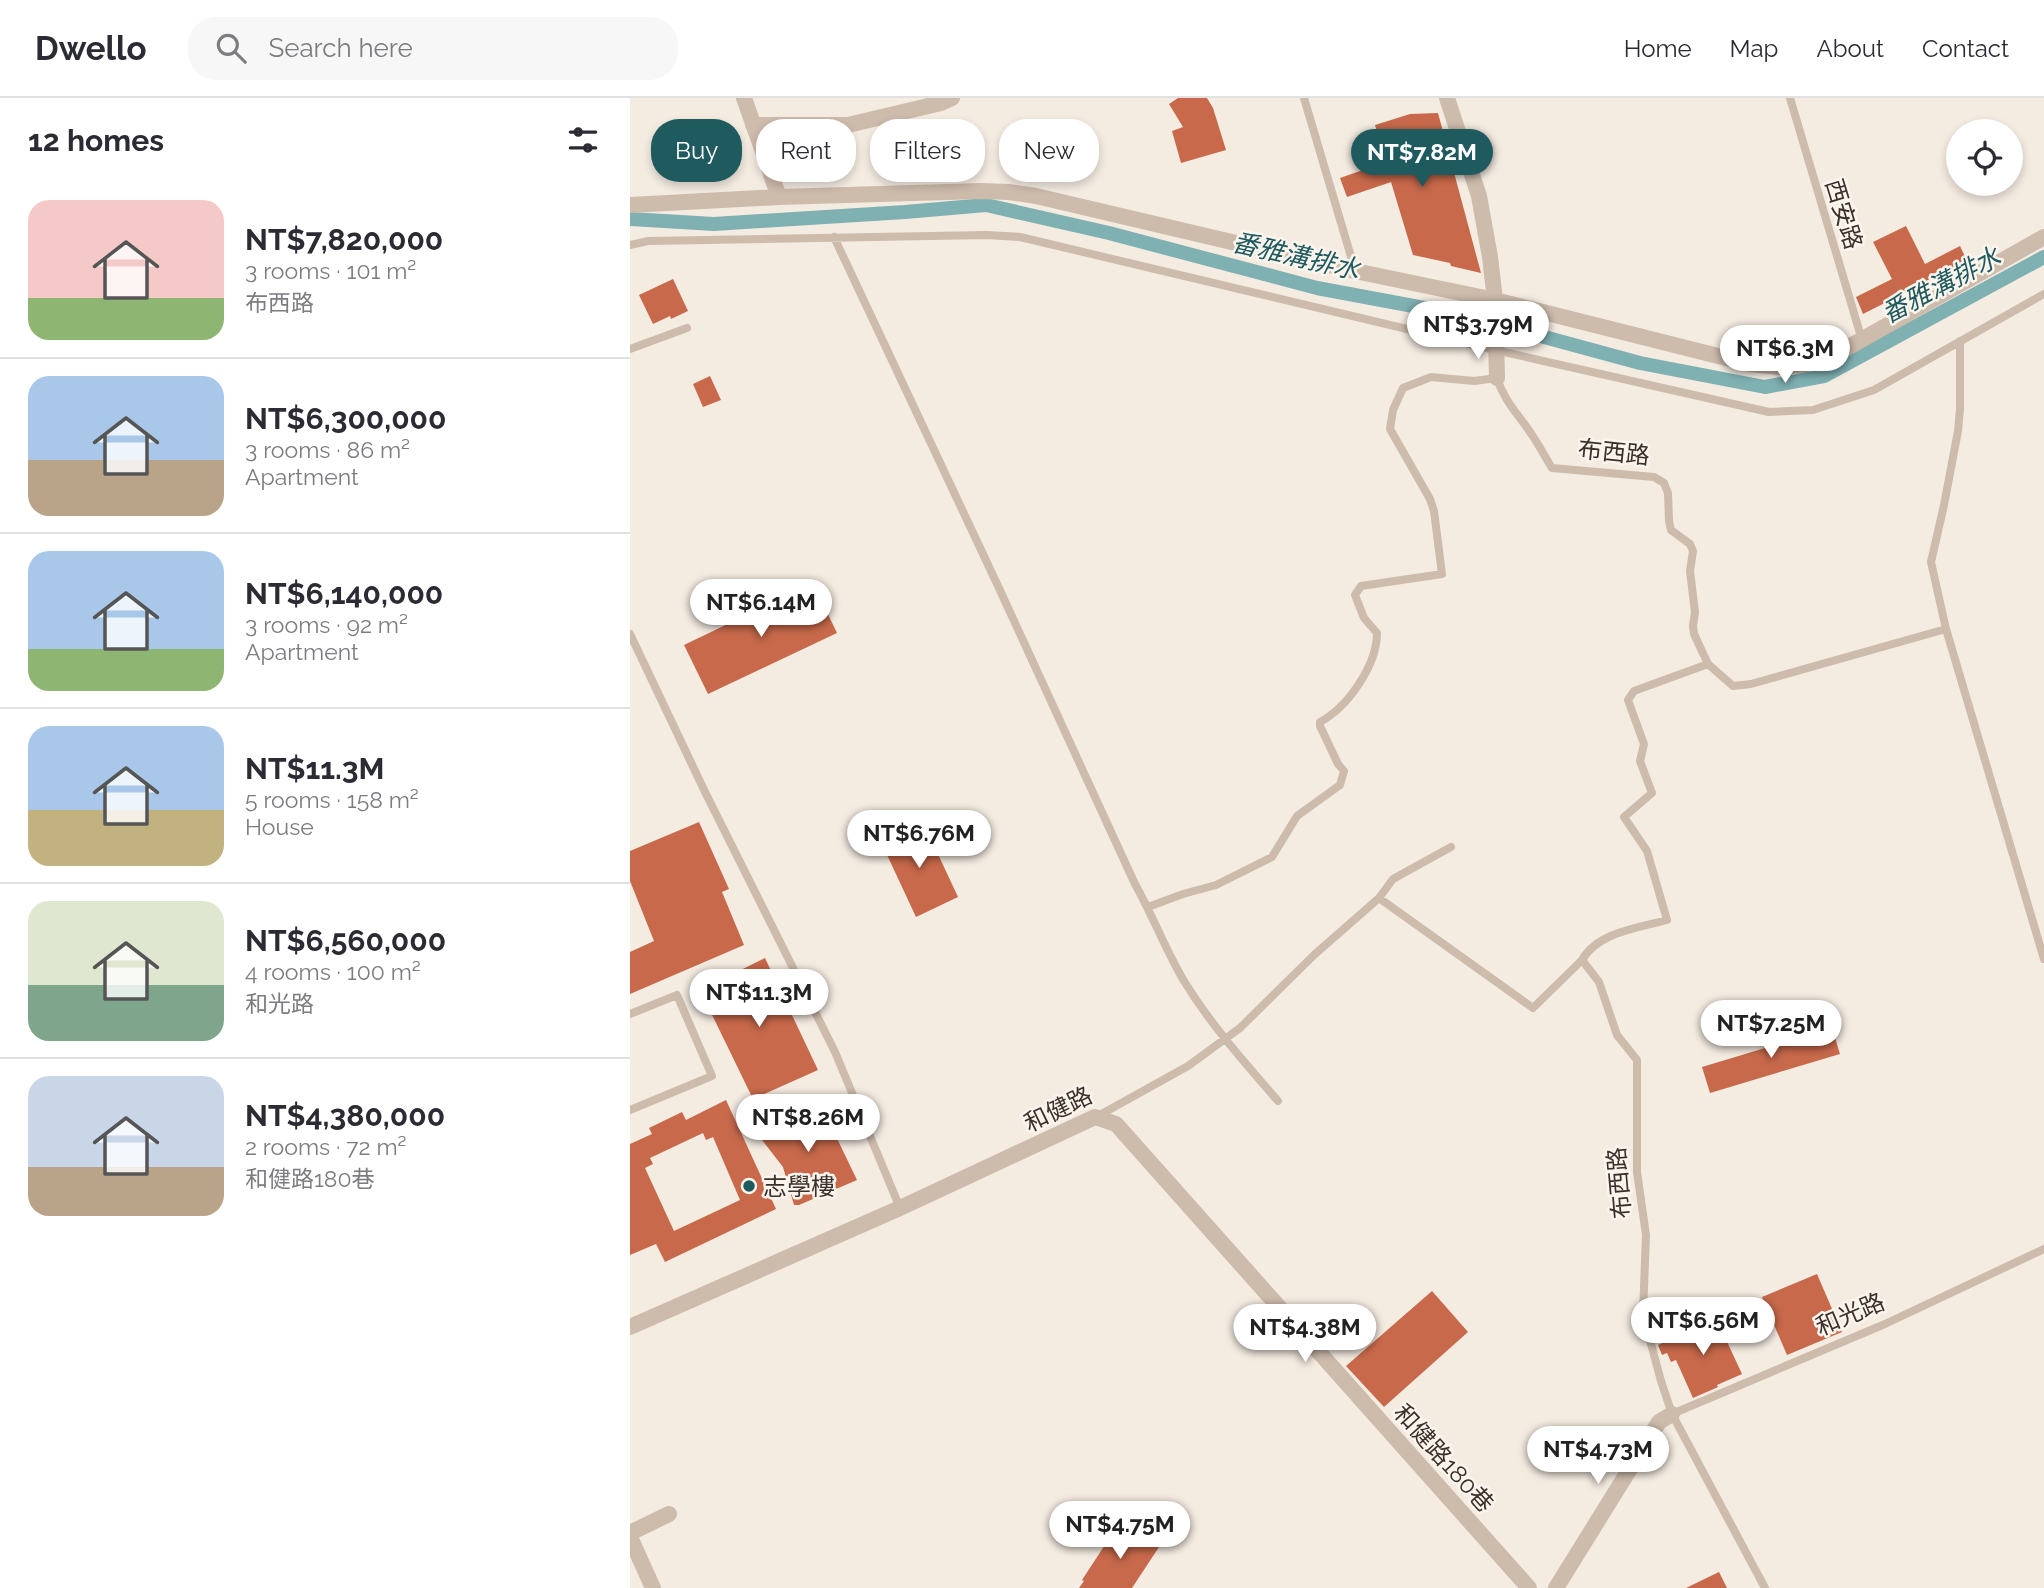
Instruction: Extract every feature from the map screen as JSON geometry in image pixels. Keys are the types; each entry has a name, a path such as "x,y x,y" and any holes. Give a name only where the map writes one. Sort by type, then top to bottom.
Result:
{"street":[{"path":"744,98 779,197"},
{"path":"753,125 848,125 941,103 951,98"},
{"path":"1447,98 1479,196 1490,257 1495,306 1497,378"},
{"path":"630,205 779,197 1009,192 1750,364 1780,367 1822,362 1861,337 2044,237"},
{"name":"和健路","path":"630,1327 900,1208 1095,1117"},
{"name":"和健路180巷","path":"1095,1117 1116,1124 1529,1588"},
{"name":"和光路","path":"1556,1588 1659,1422 1672,1414"},
{"path":"653,1588 630,1535 669,1514"}],"lane":[{"path":"1304,98 1355,271"},
{"name":"西安路","path":"1790,98 1861,337"},
{"path":"834,237 1135,884 1184,980 1225,1039 1278,1101"},
{"path":"630,245 649,241 834,237 1020,237 1769,412 1813,410 1874,390 2044,294"},
{"path":"630,348 687,328"},
{"path":"1960,341 1958,431 1931,562 1946,629 2044,959"},
{"path":"1148,907 1216,885 1272,857 1297,816 1340,785 1345,771 1338,764 1320,722 1332,716 1348,699 1374,658 1377,645 1377,633 1364,618 1355,595 1362,586 1442,574 1434,511 1430,499 1390,429 1393,410 1402,388 1432,377 1474,381 1497,378"},
{"name":"布西路","path":"1497,378 1513,411 1532,435 1552,468 1654,477 1664,483 1668,493 1671,530 1690,544 1693,551 1690,571 1696,638 1708,664 1733,686 1751,684 1946,629"},
{"path":"630,635 835,1052 900,1208"},
{"path":"1379,898 1533,1008 1582,960 1589,949 1603,939 1667,920 1647,851 1624,817 1652,793 1640,761 1644,744 1628,700 1634,691 1708,664"},
{"name":"和健路","path":"1095,1117 1188,1066 1240,1028 1314,955 1379,898 1393,879 1451,847"},
{"name":"布西路","path":"1582,960 1599,982 1617,1035 1637,1060 1637,1172 1646,1236 1643,1314 1672,1414 1765,1588"},
{"path":"630,1014 677,995 712,1076 630,1110"},
{"name":"和光路","path":"1672,1414 1885,1324 2044,1250"}],"building":[{"path":"1178,98 1207,98 1213,108 1226,150 1181,163 1172,131 1183,127 1169,104"},
{"path":"1438,113 1481,273 1413,255 1391,182 1347,197 1340,178 1386,162 1375,125 1410,114"},
{"path":"1906,226 1925,264 1960,246 1967,261 1863,314 1856,297 1892,279 1873,242"},
{"path":"673,279 688,311 653,324 639,295"},
{"path":"710,376 721,400 703,407 693,384"},
{"path":"813,583 837,633 708,694 684,645"},
{"path":"699,822 729,889 722,892 744,945 630,994 630,952 654,941 630,881 630,851"},
{"path":"923,822 958,897 916,917 881,842"},
{"path":"765,958 818,1070 753,1099 700,990"},
{"path":"1832,1028 1840,1054 1710,1093 1702,1067"},
{"name":"志學樓","path":"726,1100 776,1209 665,1262 656,1244 630,1255 630,1144 652,1134 649,1128 682,1112 686,1120","holes":["703,1133 706,1140 713,1137 740,1200 674,1231 645,1168 653,1164 650,1158"]},
{"path":"819,1101 857,1180 794,1205 783,1167 755,1131"},
{"path":"1817,1274 1842,1332 1787,1355 1762,1297"},
{"path":"1432,1291 1468,1332 1384,1407 1346,1366"},
{"path":"1716,1318 1742,1374 1693,1398 1676,1360 1671,1362 1667,1353 1662,1355 1658,1345"},
{"path":"1120,1522 1159,1547 1132,1588 1079,1588 1084,1581 1082,1580"},
{"path":"1719,1572 1727,1588 1686,1588"}],"waterway":[{"name":"番雅溝排水","path":"630,219 714,224 986,205 1109,233 1317,288 1467,316 1640,363 1765,387 1824,376 2044,257"}],"place":[{"name":"志學樓","path":"749,1186"}]}
